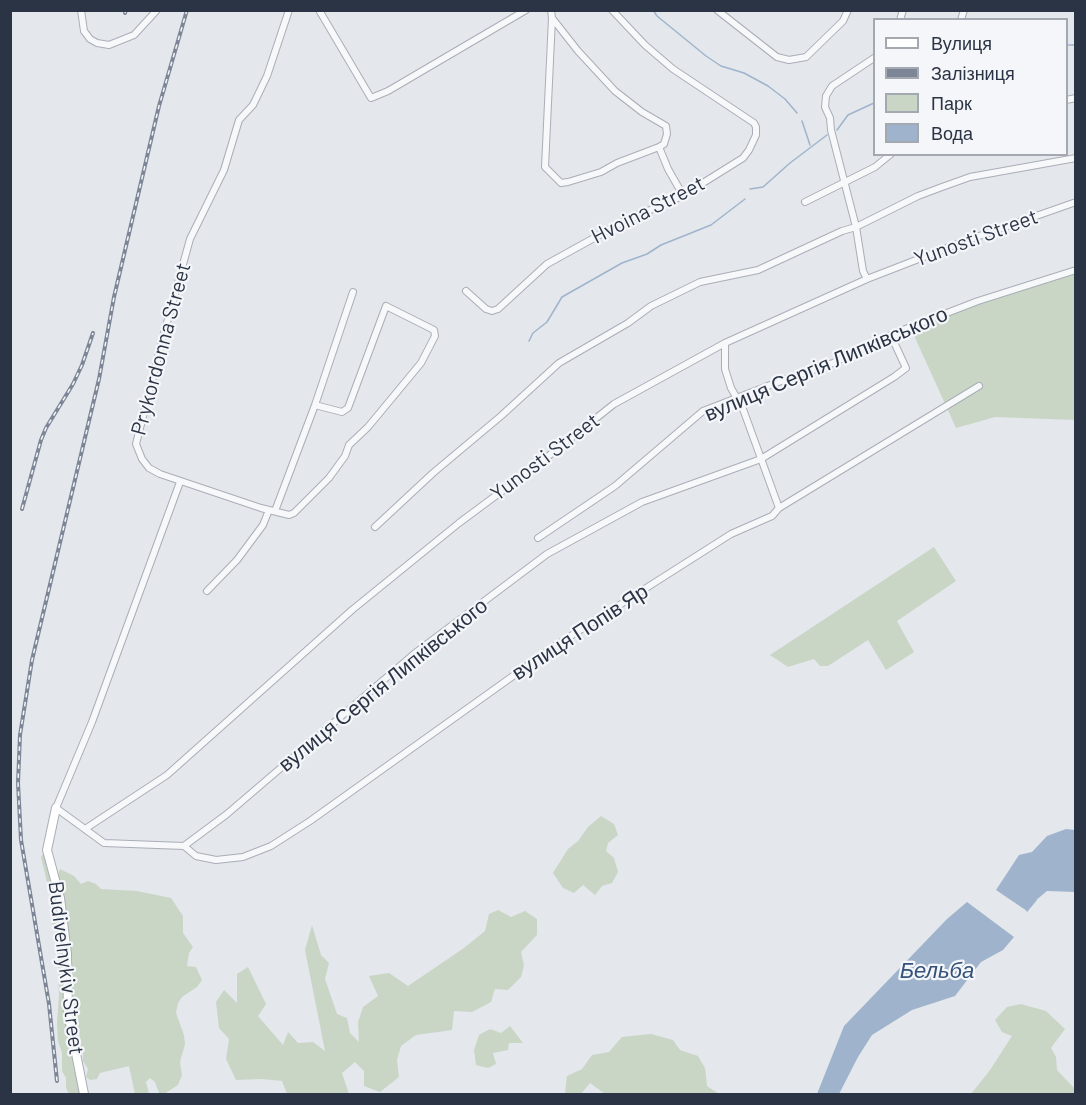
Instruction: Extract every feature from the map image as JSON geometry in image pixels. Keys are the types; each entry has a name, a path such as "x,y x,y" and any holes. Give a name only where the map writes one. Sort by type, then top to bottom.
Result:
{"street":[{"path":"81,10 84,31 90,39 109,45 134,35 157,10"},
{"name":"Prykordonna Street","path":"272,511 180,482 148,468 136,444 190,239 224,170 239,120 253,105 267,76 289,10"},
{"path":"319,10 371,98 388,91 526,10"},
{"path":"551,10 544,167 561,183 568,182 601,172 659,147 666,140 666,126 642,112 615,91 578,51 552,18"},
{"name":"Hvoina Street","path":"466,291 492,312 547,264 623,222 682,196 743,158 749,150 756,135 754,123 667,64 612,10"},
{"path":"717,10 777,57 789,60 800,60 806,57 843,21 848,10"},
{"path":"867,279 863,271 856,227 831,130 830,118 825,107 826,96 832,86 873,59"},
{"path":"659,147 668,170 680,190"},
{"path":"805,202 875,167 889,156"},
{"path":"375,527 433,472 501,416 559,363 628,323 651,306 699,282 758,270 842,231 856,227 918,196 970,177 1076,158"},
{"name":"Yunosti Street","path":"85,829 167,775 352,610 459,523 614,404 725,343 867,279 1076,202"},
{"name":"вулиця Сергія Липківського","path":"538,538 615,486 703,411 832,363 895,333 978,301 1076,270"},
{"path":"207,591 237,560 272,511 315,405 353,292"},
{"path":"272,511 289,515 294,513 330,478 345,456 349,445 368,427 421,363 435,336 434,330 386,306 348,408 342,412 315,405"},
{"name":"вулиця Сергія Липківського","path":"184,846 227,814 414,654 547,554 642,502 761,459 906,368 893,340 895,333"},
{"path":"725,343 725,369 731,388 738,398 779,508"},
{"name":"вулиця Попів Яр","path":"184,846 196,856 216,860 243,857 271,846 310,821 555,646 721,540 772,516 779,508 979,386"},
{"path":"180,482 92,722 56,808 104,843 184,846"},
{"name":"Budivelnykiv Street","path":"56,808 47,850 60,898 67,954 68,1013 84,1095"}],"green space":[{"path":"1075,271 1075,420 995,417 956,428 912,331 982,301"},
{"path":"934,547 956,581 897,621 914,652 886,670 868,640 828,666 820,666 814,659 788,667 770,655"},
{"path":"601,816 614,824 618,835 608,843 606,851 614,858 618,872 612,883 602,886 595,895 583,885 574,893 563,888 553,873 568,849"},
{"path":"43,854 47,859 57,898 64,951 62,959 65,978 64,1008 80,1094 69,1094 62,1071 62,1053 58,1041 57,1023 59,996 56,932 52,923 54,915 50,910 50,895 41,857"},
{"path":"60,869 74,876 81,884 88,881 101,889 137,891 171,898 183,916 183,933 193,947 189,953 187,966 196,967 202,980 178,1003 176,1013 185,1044 180,1062 182,1075 178,1085 164,1094 159,1093 155,1082 150,1078 146,1082 149,1094 135,1094 129,1066 100,1073 97,1079 90,1080 86,1077 88,1069 83,1061 83,1051 79,1044 80,1035 73,1024 74,1013 71,1008 68,927 58,875"},
{"path":"498,910 511,917 525,911 537,919 537,935 521,952 524,965 521,977 508,990 495,989 491,1002 472,1012 454,1011 452,1030 416,1035 401,1046 397,1060 399,1077 380,1092 364,1086 364,1071 355,1062 342,1073 349,1094 287,1094 282,1081 236,1080 226,1059 229,1039 219,1028 216,1002 224,990 237,1003 237,974 248,967 266,1004 258,1016 283,1045 288,1032 298,1043 313,1042 325,1051 305,950 312,925 321,955 329,963 325,979 337,1014 347,1018 350,1033 359,1042 358,1022 363,1007 378,996 369,976 389,973 408,986 485,931 489,914"},
{"path":"1021,1004 1046,1011 1065,1029 1051,1048 1056,1057 1057,1070 1075,1089 1075,1094 971,1094 1012,1036 1002,1032 995,1020 1007,1007"},
{"path":"510,1026 523,1043 509,1043 508,1050 493,1053 496,1064 488,1068 476,1065 474,1050 479,1035 490,1029 501,1033"},
{"path":"651,1034 673,1040 680,1050 698,1056 705,1068 707,1086 719,1094 605,1094 590,1083 581,1094 565,1094 567,1076 582,1069 592,1055 609,1052 622,1037"}],"water":[{"path":"1066,829 1075,830 1075,892 1047,891 1027,911 996,890 1019,855 1032,852 1047,836"},
{"name":"Бельба","path":"967,902 1014,937 1003,950 981,962 955,996 912,1010 872,1035 839,1094 817,1094 844,1026 947,919"}],"waterway":[{"path":"653,10 657,16 706,56 721,66 744,73 768,86 785,99 797,113"},
{"path":"1068,45 1076,45"},
{"path":"837,130 848,115 873,103"},
{"path":"802,121 810,145"},
{"path":"750,189 763,187 827,135"},
{"path":"529,341 533,333 547,322 562,297 622,263 711,225 745,199"},
{"name":"Бельба","path":"1027,911 1036,900"}],"railway":[{"path":"57,1081 49,1004 21,840 18,783 20,735 32,660 99,379 114,297 159,106 187,10"},
{"path":"22,509 41,440 73,384 93,333"}]}
